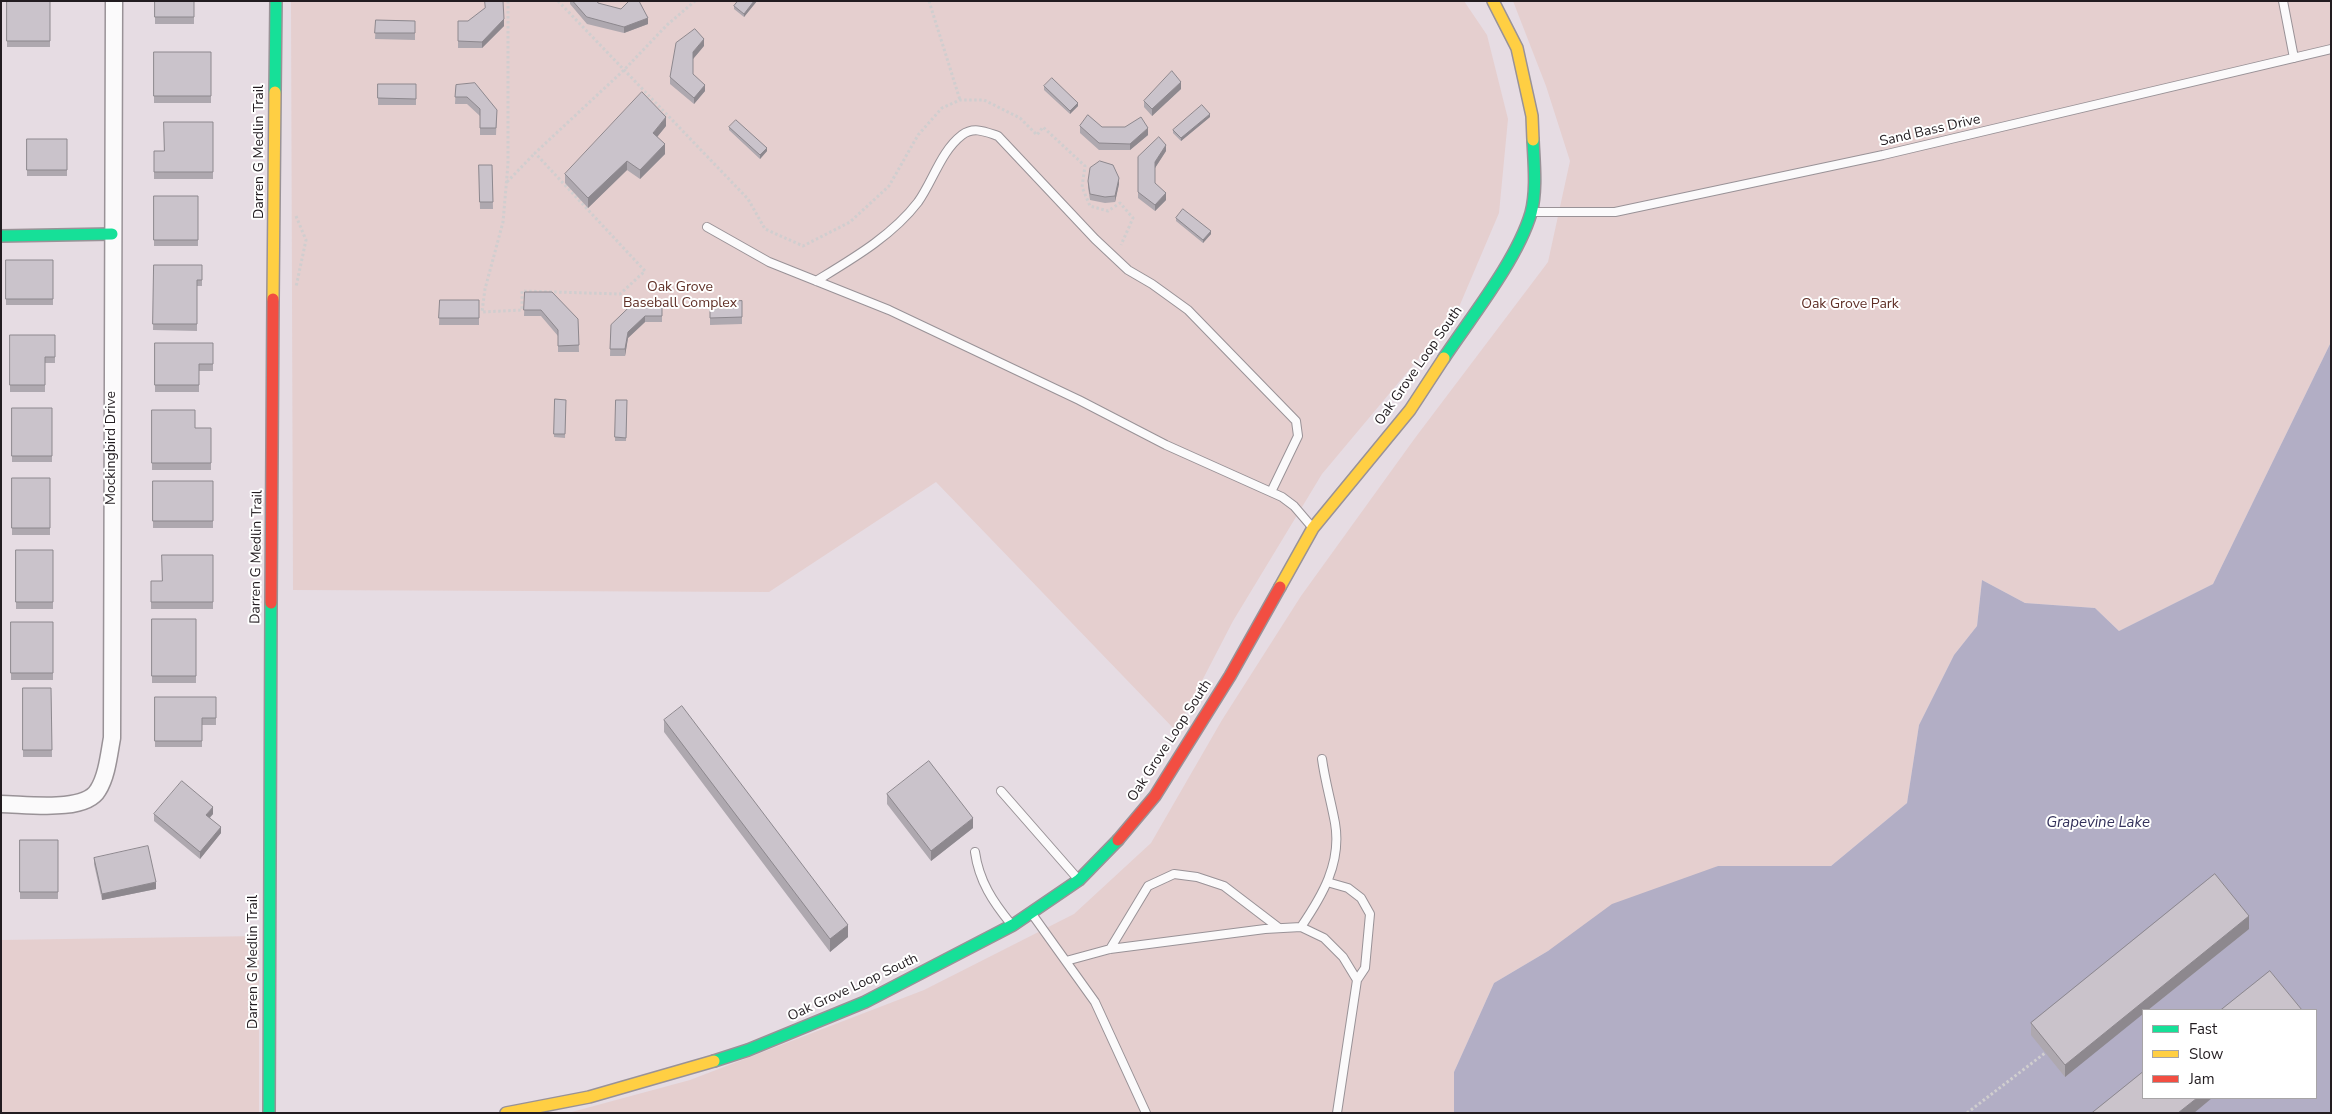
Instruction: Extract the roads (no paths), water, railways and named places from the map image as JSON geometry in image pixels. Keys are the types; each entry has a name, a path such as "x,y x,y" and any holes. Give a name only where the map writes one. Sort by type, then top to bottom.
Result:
{"street":[{"name":"Mockingbird Drive","path":"1,804 70,805 88,800 98,790 108,763 112,738 114,1"},
{"name":"Darren G Medlin Trail","path":"269,1113 268,832 276,1"},
{"name":"Oak Grove Loop South","path":"506,1113 589,1097 673,1074 748,1050 865,1002 1013,925 1079,880 1128,830 1155,796 1230,676 1313,528 1410,410 1516,249 1531,212 1535,179 1532,116 1517,48 1493,1"},
{"path":"1,236 112,234"}],"lane":[{"path":"2283,1 2294,58"},
{"name":"Sand Bass Drive","path":"1531,212 1615,212 1883,155 2331,49"},
{"path":"816,281 858,255 893,229 918,202 950,148 963,134 979,129 998,136 1096,240 1128,270 1152,284 1188,310 1296,421 1298,436 1270,492"},
{"path":"707,227 769,262 889,310 1079,400 1166,444 1270,492 1294,506 1313,528"},
{"path":"1301,927 1321,898 1335,864 1335,825 1326,788 1322,758"},
{"path":"1001,791 1079,880"},
{"path":"975,852 977,870 994,903 1013,925"},
{"path":"1110,948 1148,886 1174,874 1224,886 1278,928"},
{"path":"1327,882 1348,888 1361,898 1370,914 1365,968 1357,980 1337,1113"},
{"path":"1030,912 1095,1002 1146,1113"},
{"path":"1066,961 1110,948 1278,928 1301,927 1324,938 1343,957 1357,980"}],"water":[{"name":"Grapevine Lake","path":"2331,342 2331,1113 1454,1113 1454,1072 1494,983 1548,951 1612,904 1718,866 1831,866 1907,803 1919,725 1954,655 1977,626 1982,580 2025,603 2095,608 2119,631 2213,584"}],"park label":[{"name":"Oak Grove Baseball Complex","path":"680,296"},
{"name":"Oak Grove Park","path":"1850,305"}]}
